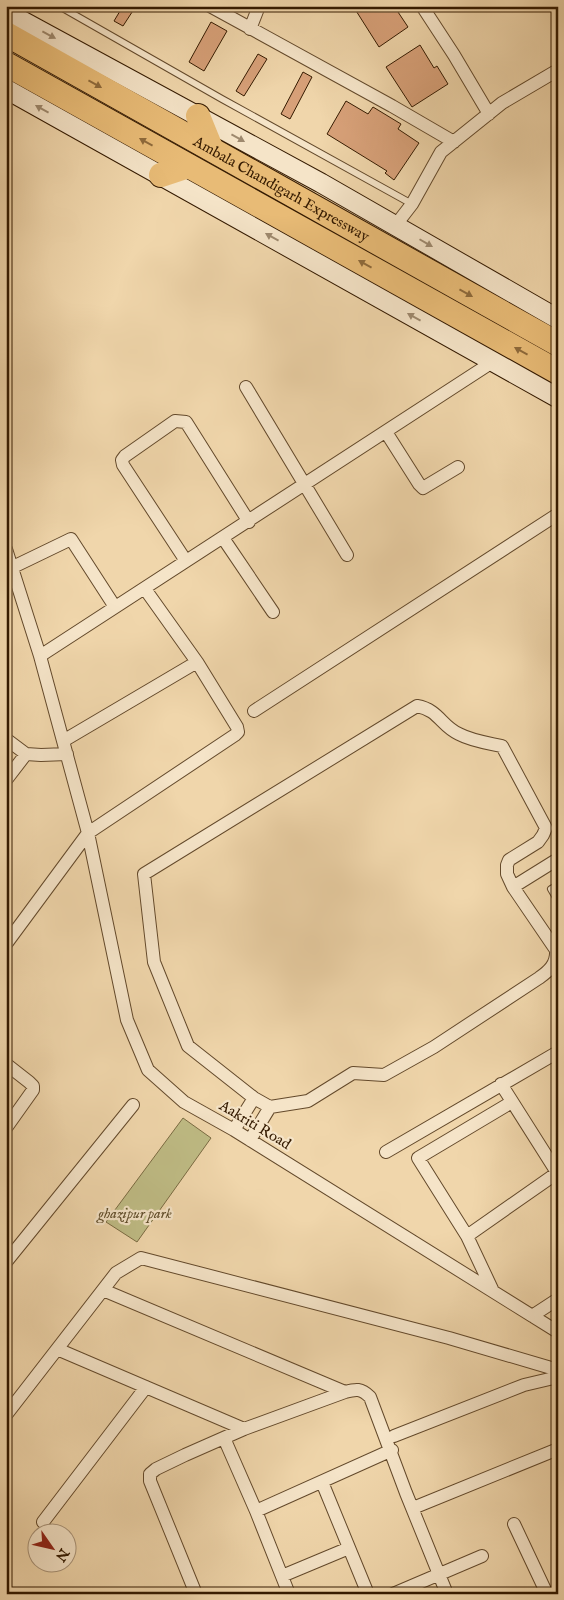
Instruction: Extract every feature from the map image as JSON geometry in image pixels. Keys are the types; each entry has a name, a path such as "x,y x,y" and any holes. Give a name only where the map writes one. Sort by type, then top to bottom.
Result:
{"highway":[{"name":"Ambala Chandigarh Expressway","path":"6,34 558,344"},
{"name":"Ambala Chandigarh Expressway","path":"6,64 558,372"},
{"path":"198,116 211,148"},
{"path":"161,175 188,166"}],"street":[{"path":"210,6 454,142"},
{"path":"250,29 259,6"},
{"path":"422,6 454,54 488,114"},
{"path":"6,12 198,116 558,319"},
{"path":"395,226 412,204 441,152 502,103 558,70"},
{"path":"6,89 558,398"},
{"path":"40,656 494,361"},
{"path":"246,387 347,555"},
{"path":"186,562 123,465 122,460 175,421 186,422 248,522"},
{"path":"386,432 423,488 458,467"},
{"path":"254,711 558,514"},
{"path":"223,538 273,612"},
{"path":"13,567 71,539 115,608"},
{"name":"Aakriti Road","path":"6,549 40,656 88,833 127,1020 148,1070 184,1102 234,1130 558,1332"},
{"path":"6,944 88,833 235,736 238,732 237,727 197,662 145,588"},
{"path":"6,739 26,754 41,755 65,748 197,662"},
{"path":"417,706 428,708 458,734 473,740 502,746 546,828 538,842 509,860 507,874 513,886 556,950 557,957 555,962 547,972 434,1047 384,1075 353,1073 308,1101 270,1107 254,1098 188,1046 154,962 144,874 417,706"},
{"path":"6,780 26,754"},
{"path":"513,886 558,859"},
{"path":"386,1152 558,1052"},
{"path":"6,1064 30,1082 33,1090 6,1128"},
{"path":"468,1236 558,1174 501,1084"},
{"path":"234,1130 254,1098"},
{"path":"492,1290 468,1236 418,1158 512,1102"},
{"path":"6,1262 132,1105"},
{"path":"250,1140 270,1107"},
{"path":"6,1415 116,1273 141,1258 449,1338 558,1370"},
{"path":"103,1290 345,1392"},
{"path":"532,1316 558,1299"},
{"path":"58,1348 244,1430"},
{"path":"394,1436 524,1384 558,1377"},
{"path":"43,1522 146,1387"},
{"path":"196,1594 150,1482 150,1474 156,1469 224,1438 357,1389 364,1390 370,1396 447,1594"},
{"path":"224,1438 289,1594"},
{"path":"412,1508 558,1449"},
{"path":"256,1511 392,1450"},
{"path":"322,1482 368,1594"},
{"path":"514,1524 547,1594"},
{"path":"282,1576 349,1548"},
{"path":"392,1594 482,1556"}],"lane":[{"path":"59,6 412,204"},
{"path":"558,885 551,889 558,901"}],"green space":[{"name":"ghazipur park","path":"183,1118 211,1138 137,1242 106,1222"}],"building":[{"path":"123,6 136,6 123,26 114,21"},
{"path":"353,6 394,6 408,27 379,47"},
{"path":"211,22 227,31 204,71 189,62"},
{"path":"420,45 434,68 437,66 448,84 412,107 386,67"},
{"path":"258,54 267,59 244,96 236,91"},
{"path":"303,72 312,77 290,119 281,114"},
{"path":"346,101 368,114 373,107 401,124 398,129 419,143 394,180 385,173 387,171 327,134"}]}
